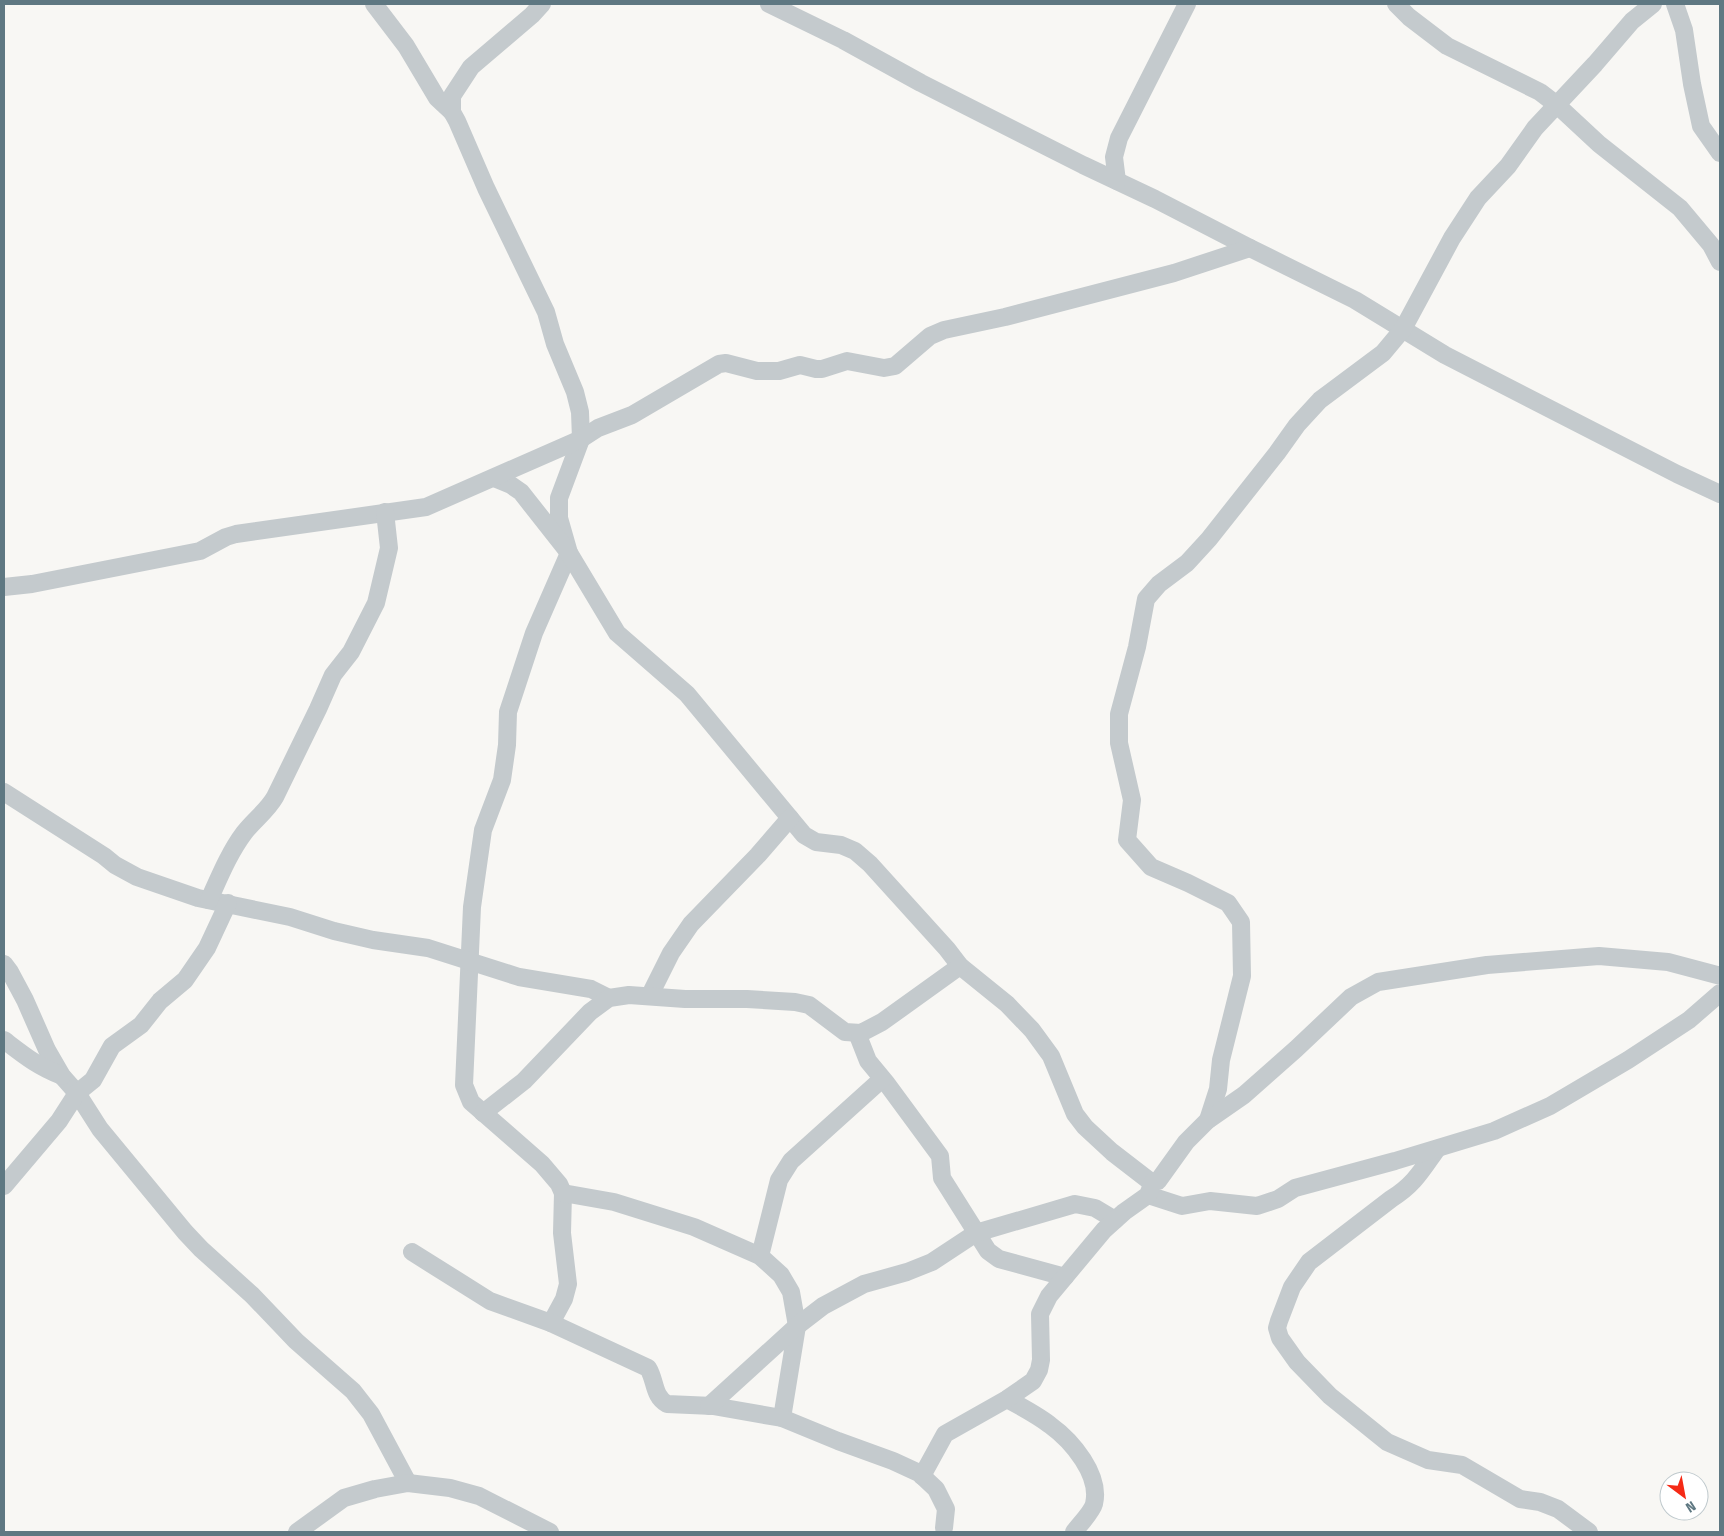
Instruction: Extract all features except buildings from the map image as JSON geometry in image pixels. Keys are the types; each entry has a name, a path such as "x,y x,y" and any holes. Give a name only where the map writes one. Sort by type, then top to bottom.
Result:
{"street":[{"path":"374,4 406,46 437,98 452,112 457,121 486,188 546,312 555,344 575,392 580,412 580,439 559,498 559,518 569,553 534,633 508,712 507,745 502,780 483,830 477,862 472,907 464,1085 471,1102 542,1164 559,1184 563,1193 562,1233 568,1284 564,1299 551,1324"},
{"path":"452,112 452,96 471,67 532,15 542,4"},
{"path":"769,4 843,40 929,88 1083,166 1155,198 1250,248 1356,300 1454,359 1677,474 1720,494"},
{"path":"1116,181 1114,157 1119,138 1187,4"},
{"path":"1396,4 1409,17 1447,46 1540,92 1557,105 1599,144 1680,208 1718,253"},
{"path":"1208,1120 1218,1090 1221,1060 1242,976 1241,922 1228,903 1151,867 1127,840 1132,800 1119,743 1119,714 1137,647 1146,599 1159,584 1187,563 1209,539 1277,453 1297,424 1320,400 1383,353 1403,329 1436,267 1473,205 1508,166 1535,128 1632,20 1653,4"},
{"path":"1675,4 1684,30 1692,84 1701,126 1720,153"},
{"path":"4,587 32,584 200,551 226,537 236,534 426,507 580,439 598,428 624,419 719,364 726,363 757,371 779,372 800,366 816,370 847,361 884,368 895,366 930,336 944,330 1005,317 1174,273 1250,248"},
{"path":"494,478 511,485 521,492 569,553 617,633 687,694 804,835 816,842 841,844 855,851 870,864 960,966 1007,1004 1032,1030 1051,1056 1076,1114 1085,1127 1112,1152 1147,1179 1151,1189 1182,1206 1210,1201 1257,1206 1278,1199 1295,1188 1494,1131 1550,1106 1628,1060 1689,1020 1720,993"},
{"path":"209,900 229,857 244,833 269,807 275,797 333,674 351,652 376,603 389,548 385,512"},
{"path":"4,792 115,865 137,877 198,898 290,917 334,931 373,940 428,948 519,977 591,989 608,998"},
{"path":"650,995 671,953 691,924 758,855 790,818"},
{"path":"4,1186 59,1122 77,1093 93,1080 112,1046 141,1025 160,1001 185,980 207,948 228,903"},
{"path":"922,1476 945,1434 1007,1399 1033,1381 1039,1370 1041,1360 1040,1314 1050,1296 1104,1230 1151,1189 1186,1142 1208,1120 1244,1095 1352,997 1378,982 1487,964 1599,956 1668,962 1716,976 1720,974"},
{"path":"4,964 25,1000 47,1050 62,1076 77,1093 100,1129 190,1238 252,1295 296,1341 353,1391 371,1414 408,1483"},
{"path":"483,1113 524,1081 590,1012 608,998 650,995 685,999 747,999 795,1002 809,1005 845,1032 861,1033 882,1022 960,966"},
{"path":"857,1033 868,1061 940,1156 942,1178 988,1251 999,1259 1065,1277"},
{"path":"4,1040 25,1057 46,1070 62,1076"},
{"path":"760,1256 779,1180 786,1169 792,1161 882,1079"},
{"path":"1437,1148 1417,1178 1406,1190 1391,1199 1309,1262 1292,1287 1279,1321 1277,1328 1280,1338 1298,1362 1330,1396 1387,1442 1428,1460 1462,1465 1520,1499 1540,1502 1558,1509 1589,1532"},
{"path":"563,1193 614,1202 694,1227 760,1256 782,1275 791,1292 797,1326 782,1418"},
{"path":"709,1406 797,1326 838,1297 864,1284 907,1272 932,1262 976,1234 1075,1204 1095,1208 1115,1220"},
{"path":"412,1252 490,1300 551,1324 648,1368 657,1395 667,1404 709,1406 782,1418 893,1461 922,1476 936,1490 946,1509 944,1528"},
{"path":"1007,1399 1052,1426 1088,1466 1095,1485 1094,1506 1074,1532"},
{"path":"297,1532 344,1498 376,1488 408,1483 450,1488 479,1496 550,1532"}]}
